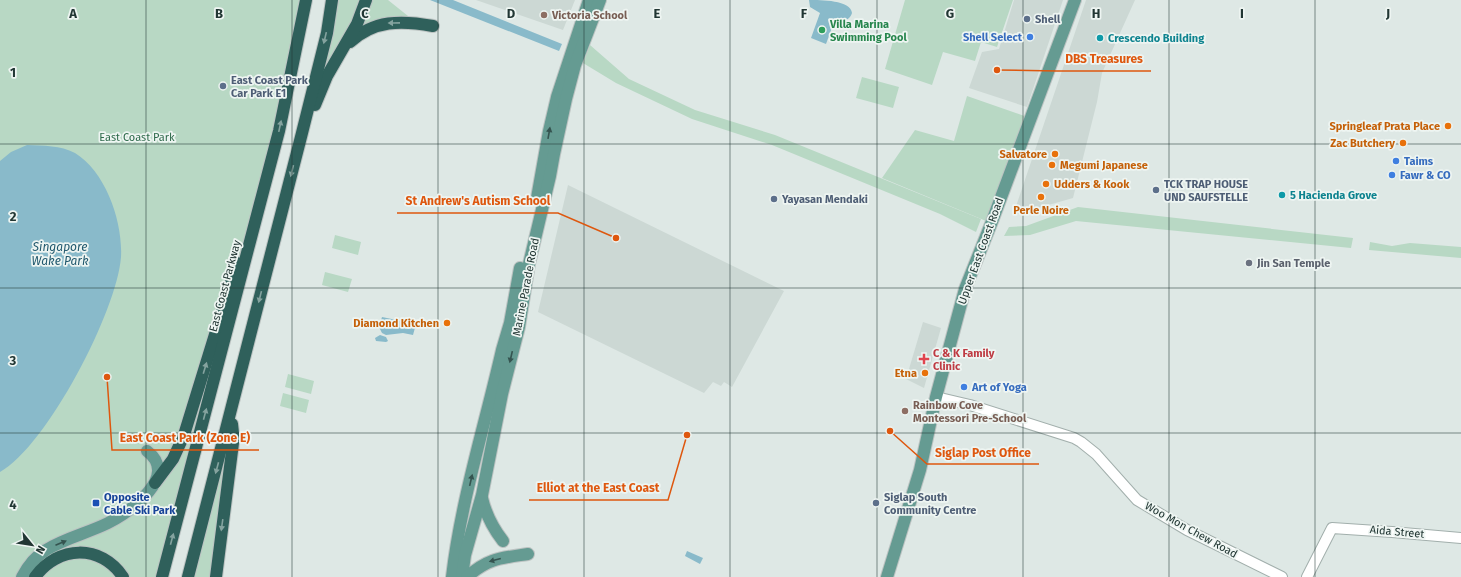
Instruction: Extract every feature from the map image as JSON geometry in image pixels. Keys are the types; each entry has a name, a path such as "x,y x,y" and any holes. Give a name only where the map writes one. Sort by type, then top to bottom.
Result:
{"highway":[{"name":"East Coast Parkway","path":"162,577 279,131 306,0"},
{"path":"188,577 327,33 332,0"},
{"path":"302,133 327,76 357,24 366,0"},
{"path":"344,47 365,31 374,26 388,22 416,23 432,26"},
{"path":"155,484 173,459 184,435 242,244 267,177"},
{"path":"216,577 233,443 230,417"},
{"path":"35,577 44,566 51,561 65,554 79,552 92,554 107,561 123,577"}],"main road":[{"name":"Marine Parade Road","path":"452,577 454,556 464,511 502,350 510,323 520,267 536,205 552,116 589,0"},
{"name":"Marine Parade Road","path":"462,577 465,555 482,494 502,394 518,327 529,264 550,176 566,99 575,65 600,0"},
{"name":"Upper East Coast Road","path":"886,577 920,470 965,289 1075,0"},
{"name":"Upper East Coast Road","path":"893,577 922,486 939,398 971,291 1081,0"},
{"path":"22,577 34,560 45,550 114,519 134,505 155,484 158,475 158,466 155,459 147,451"},
{"path":"482,494 486,513 495,532 502,541"},
{"path":"467,577 477,568 495,559 528,554"}],"street":[{"name":"Woo Mon Chew Road","path":"939,398 970,405 1074,438 1096,454 1137,500 1188,530 1282,577"},
{"name":"Aida Street","path":"1307,577 1332,528 1461,538"}],"shaded area":[{"name":"Victoria School","path":"476,0 575,0 563,30"},
{"path":"1014,0 1063,0 1027,107 969,88 982,52 999,49"},
{"path":"1086,0 1135,0 1102,73 1097,102 1073,198 1013,215"},
{"path":"568,185 784,291 732,387 724,382 721,386 713,382 704,393 538,312"},
{"path":"923,322 941,328 924,388 906,379"}],"green space":[{"name":"East Coast Park","path":"0,0 306,0 162,577 0,577"},
{"path":"330,0 388,0 408,16 431,29 387,26 354,41 339,60 303,135"},
{"path":"905,0 1013,0 997,47 981,42 975,61 943,52 932,85 885,69"},
{"path":"590,45 629,79 695,110 775,135 981,219 976,232 940,214 772,145 692,119 616,83 583,63"},
{"path":"862,77 899,87 893,108 856,98"},
{"path":"967,96 1030,118 991,223 882,178 915,130 954,141"},
{"path":"1078,207 1353,238 1351,248 1076,221 1030,235 1004,236 1009,227 1026,226"},
{"path":"335,235 361,242 358,255 332,248"},
{"path":"1370,242 1392,246 1410,243 1461,247 1461,258 1369,250"},
{"path":"325,272 352,279 348,292 322,285"},
{"path":"288,374 314,381 311,394 285,387"},
{"path":"283,393 309,400 306,413 280,406"},
{"path":"230,418 216,577 188,577"}],"water":[{"path":"430,0 453,0 562,44 559,51"},
{"name":"Villa Marina Swimming Pool","path":"809,0 841,3 847,5 852,13 847,19 835,19 826,44 811,38 820,13 810,7"},
{"name":"Singapore Wake Park","path":"27,145 52,146 69,150 86,161 96,172 104,185 115,214 121,243 121,257 117,281 107,310 77,375 58,407 38,435 19,458 0,472 0,161 11,152"},
{"path":"382,317 416,324 413,335 403,333 386,335 382,333 379,327"},
{"path":"380,335 386,337 388,341 376,341 375,338"},
{"path":"687,551 703,558 700,564 685,556"}],"place":[{"name":"Victoria School","path":"544,15"},
{"name":"Shell","path":"1027,19"},
{"name":"Villa Marina Swimming Pool","path":"822,30"},
{"name":"Shell Select","path":"1030,37"},
{"name":"Crescendo Building","path":"1100,38"},
{"name":"DBS Treasures","path":"997,70"},
{"name":"East Coast Park Car Park E1","path":"223,86"},
{"name":"Springleaf Prata Place","path":"1448,126"},
{"name":"Zac Butchery","path":"1403,143"},
{"name":"Salvatore","path":"1055,154"},
{"name":"Taims","path":"1396,161"},
{"name":"Megumi Japanese","path":"1052,165"},
{"name":"Fawr & CO","path":"1392,175"},
{"name":"Udders & Kook","path":"1046,184"},
{"name":"TCK TRAP HOUSE UND SAUFSTELLE","path":"1156,190"},
{"name":"5 Hacienda Grove","path":"1282,195"},
{"name":"Perle Noire","path":"1041,197"},
{"name":"Yayasan Mendaki","path":"774,199"},
{"name":"St Andrew's Autism School","path":"616,238"},
{"name":"Jin San Temple","path":"1249,263"},
{"name":"Diamond Kitchen","path":"447,323"},
{"name":"C & K Family Clinic","path":"924,359"},
{"name":"Etna","path":"925,373"},
{"name":"East Coast Park (Zone E)","path":"107,377"},
{"name":"Art of Yoga","path":"964,387"},
{"name":"Rainbow Cove Montessori Pre-School","path":"905,411"},
{"name":"Siglap Post Office","path":"890,431"},
{"name":"Elliot at the East Coast","path":"687,435"},
{"name":"Opposite Cable Ski Park","path":"96,503"},
{"name":"Siglap South Community Centre","path":"876,503"}]}
